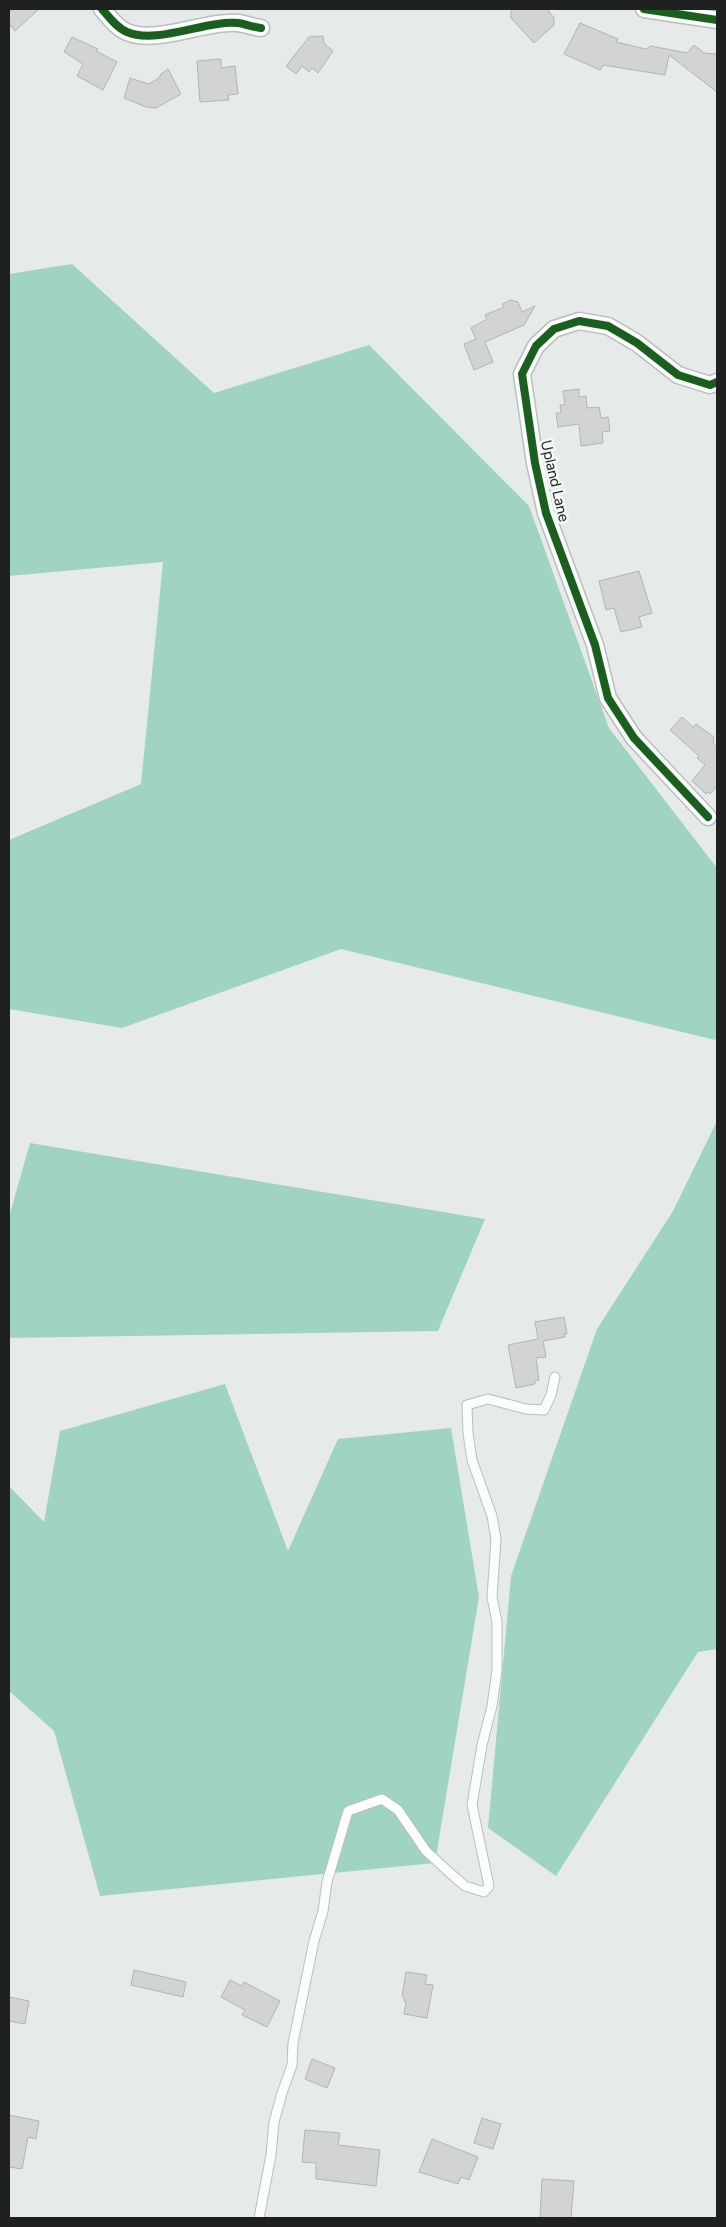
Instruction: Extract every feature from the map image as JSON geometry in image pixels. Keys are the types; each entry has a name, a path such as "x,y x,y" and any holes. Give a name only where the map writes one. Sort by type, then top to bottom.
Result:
{"street":[{"path":"102,9 115,24 128,33 154,36 237,23 261,28"},
{"path":"644,9 717,20"},
{"name":"Upland Lane","path":"708,817 634,738 608,698 595,646 546,513 534,454 522,374 536,346 554,329 579,320 608,326 637,343 678,375 710,385 717,382"}],"lane":[{"path":"259,2218 274,2122 292,2065 295,2035 314,1941 323,1911 327,1882 348,1811 382,1799 398,1810 426,1851 465,1886 484,1892 489,1886 472,1805 482,1745 492,1706 497,1670 497,1622 492,1597 496,1539 492,1516 472,1460 468,1433 467,1405 488,1399 526,1409 544,1410 555,1377"}],"green space":[{"path":"72,264 214,393 369,345 529,506 609,728 717,868 717,1036 715,1040 341,949 122,1028 9,1009 9,840 141,784 163,562 9,576 9,274"},
{"path":"717,1121 717,1649 698,1652 556,1876 488,1828 511,1576 597,1329 673,1211"},
{"path":"30,1143 485,1219 438,1331 9,1338 9,1217"},
{"path":"225,1384 288,1551 338,1439 451,1428 479,1597 435,1863 100,1896 54,1731 9,1691 9,1486 44,1522 60,1431"}],"building":[{"path":"9,9 39,9 15,31 9,24"},
{"path":"511,9 547,9 554,18 554,25 534,43 511,18"},
{"path":"580,23 618,39 616,42 646,49 651,46 687,53 694,45 704,53 717,54 717,92 669,55 665,75 603,65 600,70 564,54"},
{"path":"323,36 324,43 333,51 318,73 312,68 309,72 302,66 296,74 286,66 309,37"},
{"path":"72,37 98,49 96,51 117,62 103,90 77,76 83,64 64,52"},
{"path":"221,59 221,68 235,66 238,94 228,95 229,100 200,102 197,61"},
{"path":"168,69 181,94 156,108 146,107 124,98 130,78 149,84"},
{"path":"511,300 518,302 522,312 535,306 524,325 485,342 493,362 474,370 464,344 476,339 471,328 487,319 485,315 504,307 502,304"},
{"path":"579,389 579,397 586,396 587,408 599,407 601,418 608,417 610,431 602,432 603,443 581,446 579,424 558,427 556,413 561,413 560,405 565,405 563,391"},
{"path":"639,571 652,613 639,617 642,627 621,632 614,608 606,610 599,581"},
{"path":"682,717 693,727 696,724 714,737 713,743 717,747 717,786 710,794 708,792 706,794 692,781 705,765 697,758 699,756 670,730"},
{"path":"564,1317 567,1334 564,1334 565,1337 543,1341 546,1357 536,1358 539,1380 535,1381 535,1384 516,1388 508,1345 538,1339 535,1322"},
{"path":"134,1970 186,1982 183,1997 131,1985"},
{"path":"406,1972 427,1975 425,1984 433,1985 427,2018 404,2014 406,2002 402,1996"},
{"path":"230,1980 242,1986 244,1982 280,2001 267,2027 242,2015 245,2010 221,1997"},
{"path":"9,1997 29,2001 25,2024 9,2021"},
{"path":"312,2059 335,2068 327,2088 305,2079"},
{"path":"9,2115 39,2121 36,2139 28,2137 22,2169 9,2167"},
{"path":"482,2118 501,2124 493,2149 474,2143"},
{"path":"305,2130 340,2133 338,2145 380,2150 376,2186 316,2179 316,2163 302,2162"},
{"path":"432,2139 478,2157 469,2180 461,2177 458,2184 419,2172"},
{"path":"542,2179 574,2181 571,2218 540,2218"}],"cycle path":[{"path":"102,9 120,28 139,35 152,36 225,23 238,23 261,28"},
{"path":"644,9 717,20"},
{"path":"708,817 634,738 608,698 595,645 546,513 535,463 522,374 536,346 554,329 579,321 608,326 637,343 678,375 710,385 717,382"}]}
